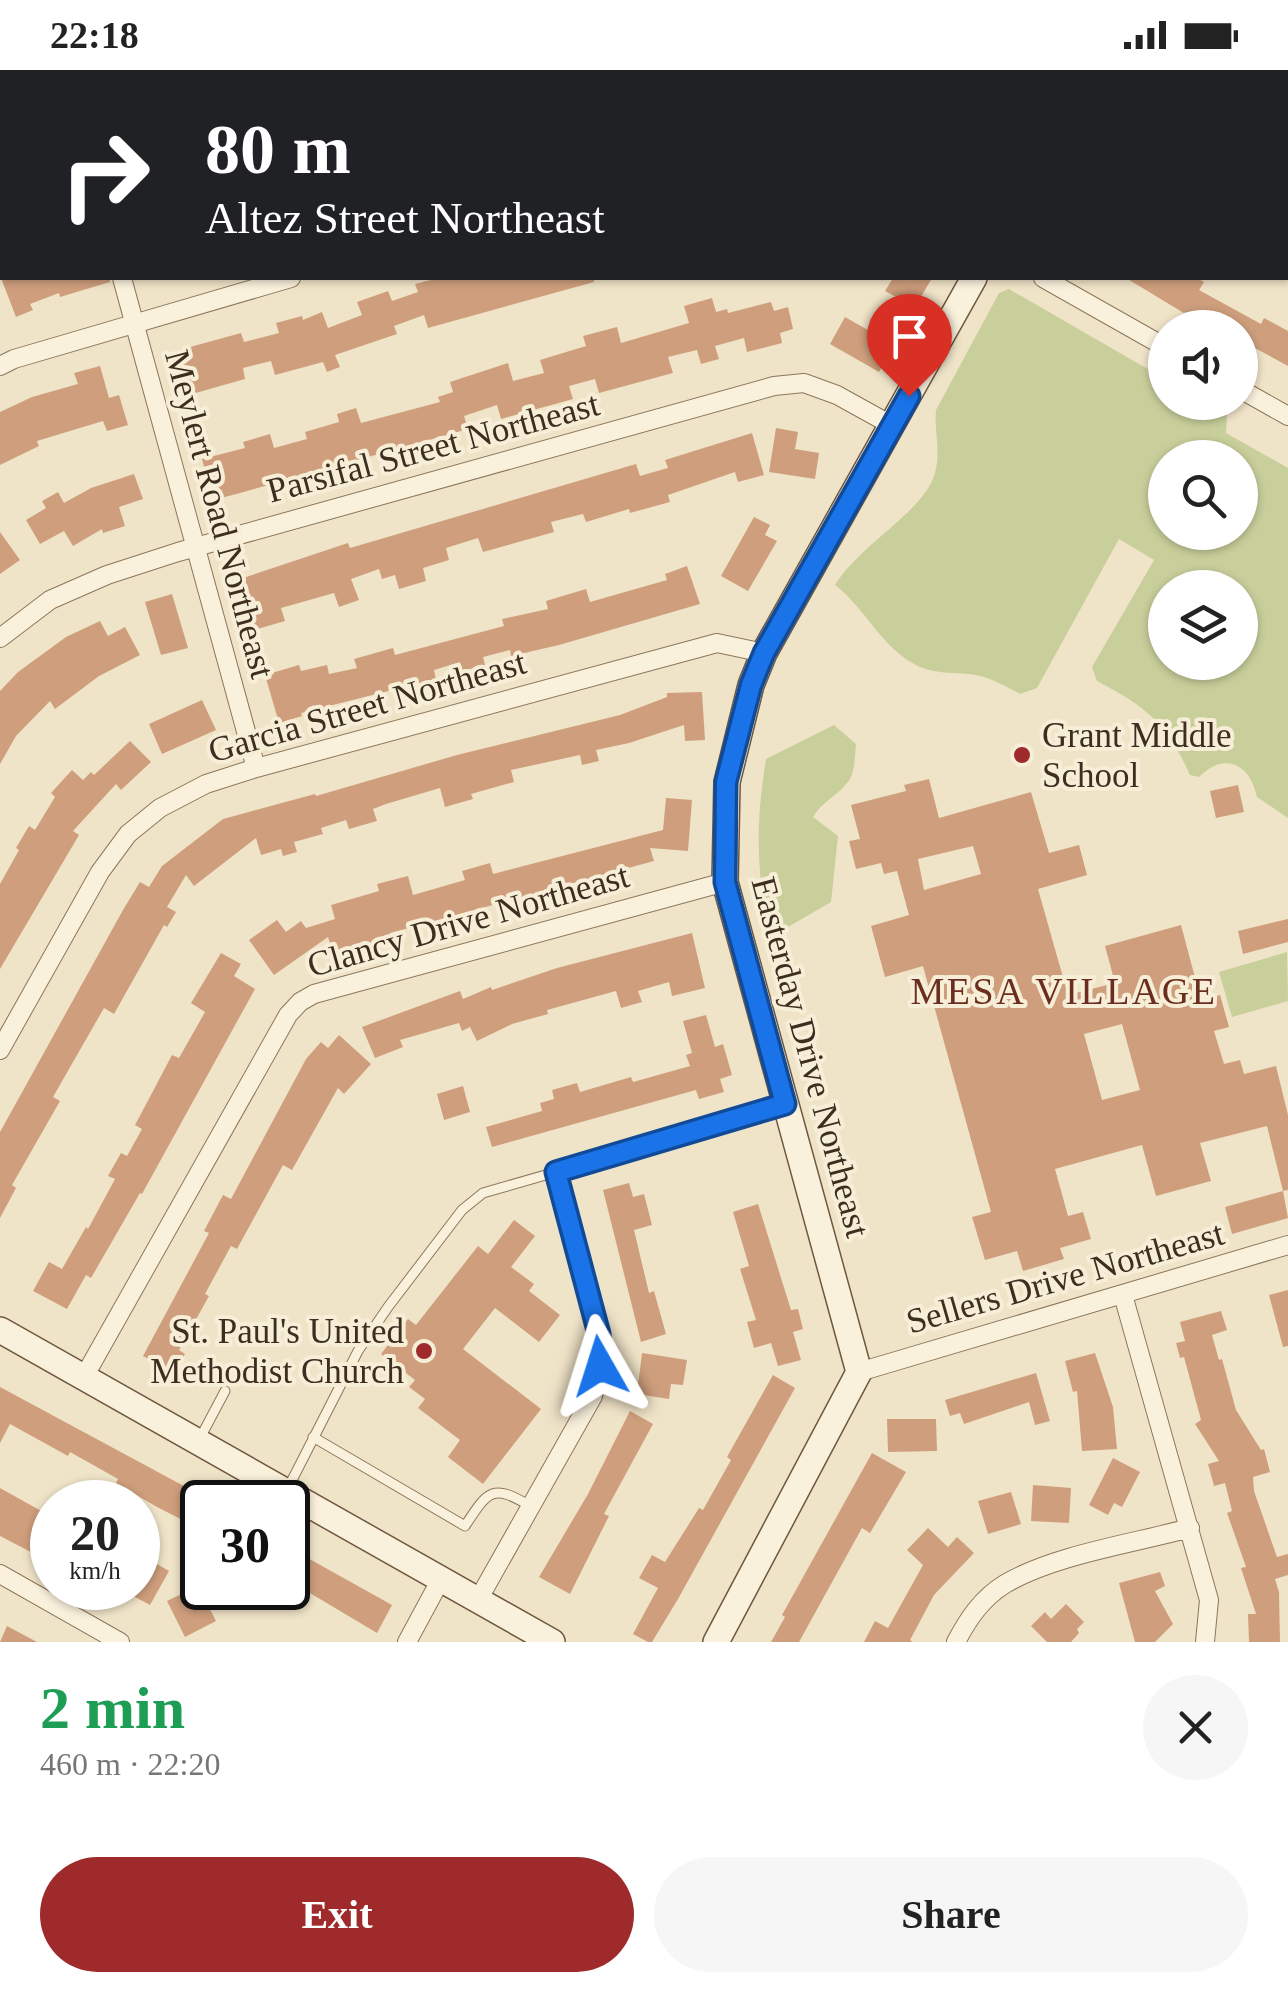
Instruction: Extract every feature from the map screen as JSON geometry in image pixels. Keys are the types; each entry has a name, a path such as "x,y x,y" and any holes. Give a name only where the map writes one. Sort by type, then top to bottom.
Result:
{"street":[{"name":"Meylert Road Northeast","path":"123,280 256,768"},
{"path":"0,366 285,280"},
{"name":"Easterday Drive Northeast","path":"860,1372 725,882 726,782 751,685 764,653 973,280"},
{"path":"1047,280 1148,337"},
{"name":"Parsifal Street Northeast","path":"0,638 50,600 108,575 197,546 774,386 804,383 837,395 893,426"},
{"path":"1258,399 1288,416"},
{"name":"Garcia Street Northeast","path":"0,1050 100,872 128,834 160,808 206,784 718,644 745,646 764,653"},
{"name":"Clancy Drive Northeast","path":"84,1377 288,1015 300,1002 314,994 725,882"},
{"path":"478,1600 593,1396 600,1366 599,1334 556,1172 785,1104"},
{"name":"Sellers Drive Northeast","path":"860,1372 1288,1245"},
{"path":"1123,1294 1209,1600 1204,1642"},
{"path":"0,1330 265,1480"},
{"path":"716,1642 860,1372"},
{"path":"310,1506 552,1642"},
{"path":"956,1642 972,1613 1004,1584 1052,1564 1190,1528"},
{"path":"0,1574 120,1642"},
{"path":"408,1642 441,1580"}],"lane":[{"path":"292,1480 358,1351 462,1210 484,1194 556,1172"},
{"path":"198,1442 225,1390"},
{"path":"313,1437 465,1526 482,1499 496,1491 506,1492 530,1506"}],"green space":[{"path":"1009,289 1148,369 1148,420 1227,420 1226,433 1238,440 1148,440 1148,550 1258,550 1258,451 1288,468 1288,818 1257,797 1249,776 1235,765 1218,765 1199,777 1190,775 1164,730 1129,699 1097,681 1092,667 1148,570 1148,680 1258,680 1258,570 1148,570 1154,560 1119,539 1037,688 1020,694 984,677 931,671 914,664 892,647 835,585 929,487 937,465 936,410 999,293"},
{"path":"834,725 856,744 850,779 813,817 838,836 831,902 776,934 772,944 759,852 766,759"},
{"path":"1287,952 1288,1001 1232,1017 1219,972"}],"building":[{"path":"2,280 110,280 30,304 33,310 16,317"},
{"path":"431,280 594,280 428,328 424,315 394,326 397,334 335,355 340,367 327,372 323,362 275,375 271,361 243,368 245,379 185,396 172,352 241,333 244,342 279,333 276,323 302,316 303,320 322,312 328,328 362,315 357,302 388,291 392,301 418,292 415,284"},
{"path":"892,280 931,280 915,307 885,291"},
{"path":"1129,280 1200,280 1204,282 1199,290 1235,310 1179,310"},
{"path":"712,298 716,312 727,309 728,313 771,302 774,311 788,307 793,329 780,333 782,343 747,352 744,338 715,346 719,359 701,364 697,350 668,357 673,373 599,393 595,379 569,386 573,399 501,419 497,405 464,416 468,429 240,493 221,498 218,484 209,486 202,459 245,448 243,442 270,434 274,448 307,439 305,432 339,422 337,414 356,408 361,423 440,402 438,397 453,392 450,382 508,363 513,381 544,373 540,360 586,346 583,336 617,327 621,343 689,323 684,306"},
{"path":"845,317 894,345 879,372 830,344"},
{"path":"1264,318 1288,331 1288,366 1258,350 1258,322 1261,324"},
{"path":"100,366 109,398 119,395 128,425 107,431 103,421 37,441 39,446 0,465 0,412 32,397 78,384 74,373"},
{"path":"776,428 798,432 795,449 819,453 815,479 769,472"},
{"path":"752,433 764,475 738,482 735,472 668,495 670,502 630,513 629,509 586,522 583,514 551,522 554,532 483,552 478,538 446,548 449,560 423,568 426,581 399,589 395,575 382,579 379,569 351,579 359,600 339,607 334,593 281,608 285,621 254,630 240,579 348,543 350,548 636,464 640,476 668,468 665,460"},
{"path":"134,474 143,499 119,507 125,526 103,533 102,529 73,546 64,531 40,544 26,520 46,508 42,501 58,492 64,503 91,488"},
{"path":"754,517 770,525 765,535 777,541 748,591 721,576"},
{"path":"0,532 20,560 0,574"},
{"path":"687,566 700,604 559,645 511,656 510,650 483,657 485,665 462,671 460,662 434,670 436,679 301,713 302,716 279,723 265,675 299,665 301,671 327,665 329,674 357,668 354,659 393,648 395,655 504,626 502,619 548,609 546,601 586,589 590,602 667,580 665,574"},
{"path":"172,594 188,648 161,655 145,602"},
{"path":"100,621 108,636 125,627 140,655 99,676 55,709 50,701 16,736 0,764 0,691 18,672 66,637"},
{"path":"702,692 705,740 685,741 684,725 596,750 599,761 582,765 580,755 511,770 514,782 471,794 473,799 445,807 440,788 373,809 377,821 349,829 346,820 321,828 323,834 294,842 297,852 283,856 281,849 261,855 256,838 194,886 186,875 167,907 176,912 167,927 164,925 114,1014 104,1008 53,1097 60,1101 12,1185 16,1188 0,1218 0,1132 123,910 140,882 149,887 162,866 223,819 620,715 667,697 667,693"},
{"path":"202,700 216,730 162,754 149,724"},
{"path":"130,741 151,762 121,790 116,784 73,831 79,835 0,969 0,884 19,850 16,848 29,826 35,830 55,797 51,793 72,770 83,780 91,772 94,775"},
{"path":"929,779 939,818 1031,792 1049,853 1079,845 1087,875 1038,889 1068,995 1115,983 1105,946 1181,925 1201,1000 1220,995 1229,1027 1214,1031 1224,1064 1240,1060 1244,1074 1276,1066 1288,1115 1288,1190 1283,1191 1267,1126 1200,1143 1211,1181 1156,1196 1142,1145 1055,1169 1068,1216 1083,1212 1091,1239 1060,1248 1064,1259 1023,1271 1017,1251 985,1260 972,1217 991,1212 923,966 885,977 871,926 909,915 897,871 884,874 881,863 856,869 849,841 860,839 851,805 906,791 904,785","holes":["973,846 981,874 924,890 918,859","1122,1024 1140,1090 1102,1100 1084,1034"]},
{"path":"1238,785 1244,812 1216,818 1210,791"},
{"path":"666,798 692,800 688,851 650,848 654,861 390,933 392,940 334,957 328,937 274,975 249,940 277,920 286,932 301,921 306,928 335,919 331,905 379,891 377,884 408,876 413,895 465,880 462,871 490,863 493,874 663,830"},
{"path":"1288,919 1288,942 1243,954 1238,931"},
{"path":"692,933 705,988 672,996 669,982 638,991 642,1002 621,1008 616,991 547,1010 548,1014 512,1024 477,1041 470,1027 462,1031 459,1023 400,1040 403,1047 375,1058 362,1027 460,991 463,999 491,987 492,990 557,968"},
{"path":"221,953 241,964 234,976 255,989 142,1194 91,1278 86,1275 67,1309 33,1291 49,1262 62,1269 88,1229 115,1179 108,1176 121,1153 127,1156 142,1129 135,1125 172,1055 179,1058 205,1012 191,1003"},
{"path":"706,1015 715,1047 723,1044 732,1075 720,1079 724,1092 699,1099 696,1090 492,1147 486,1127 542,1111 540,1103 554,1099 552,1090 577,1083 580,1092 690,1066 686,1055 692,1053 683,1021"},
{"path":"339,1035 371,1064 344,1094 338,1088 292,1170 283,1165 237,1249 231,1246 179,1350 185,1354 174,1374 143,1356 209,1233 204,1231 223,1195 231,1199 306,1059 321,1042 328,1048"},
{"path":"463,1086 470,1112 444,1120 437,1094"},
{"path":"629,1183 633,1197 644,1194 652,1225 634,1230 649,1293 654,1291 666,1334 641,1342 603,1190"},
{"path":"1283,1191 1288,1218 1232,1234 1225,1207"},
{"path":"758,1204 791,1310 798,1309 803,1329 793,1332 801,1360 778,1366 771,1343 754,1348 747,1322 756,1320 740,1269 749,1266 733,1212"},
{"name":"St. Paul's United Methodist Church","path":"514,1220 535,1236 511,1267 534,1284 529,1291 560,1315 539,1342 495,1308 463,1349 541,1409 483,1484 448,1457 460,1440 418,1408 425,1399 409,1387 415,1380 381,1354 408,1319 416,1325 478,1246 488,1254"},
{"path":"1288,1290 1288,1346 1283,1347 1269,1295"},
{"path":"1221,1311 1227,1330 1212,1335 1219,1360 1222,1359 1236,1410 1261,1450 1264,1449 1270,1472 1253,1477 1254,1491 1277,1557 1288,1554 1288,1575 1275,1579 1280,1642 1249,1642 1248,1614 1256,1614 1241,1568 1246,1567 1227,1513 1232,1511 1225,1483 1214,1486 1208,1464 1219,1461 1195,1424 1201,1420 1184,1357 1180,1358 1176,1343 1185,1341 1180,1322"},
{"path":"642,1353 687,1360 683,1385 671,1384 669,1399 637,1394"},
{"path":"1095,1353 1113,1407 1117,1449 1082,1451 1077,1391 1073,1392 1065,1361"},
{"path":"1036,1373 1050,1421 1035,1425 1029,1402 964,1424 960,1413 950,1416 945,1400"},
{"path":"773,1375 795,1388 678,1599 652,1642 648,1642 633,1634 658,1588 639,1578 652,1555 665,1562 699,1508 703,1510 731,1460 727,1457"},
{"path":"0,1387 180,1484 180,1519 160,1509 160,1480 118,1480 10,1424 0,1443"},
{"path":"630,1411 653,1424 604,1514 609,1516 570,1594 539,1577 588,1494"},
{"path":"887,1419 936,1419 937,1451 888,1452"},
{"path":"872,1453 906,1472 870,1533 862,1528 799,1642 771,1642 785,1617 782,1615"},
{"path":"1113,1458 1140,1472 1122,1507 1114,1503 1108,1515 1089,1505"},
{"path":"1033,1485 1071,1488 1069,1523 1031,1521"},
{"path":"0,1488 30,1505 30,1552 0,1536"},
{"path":"1011,1492 1021,1524 988,1534 978,1501"},
{"path":"928,1528 948,1547 957,1537 974,1553 934,1595 910,1640 913,1642 864,1642 875,1621 888,1628 923,1565 907,1550"},
{"path":"310,1559 392,1605 377,1633 310,1593"},
{"path":"160,1566 169,1571 160,1587"},
{"path":"1160,1572 1165,1586 1155,1591 1173,1624 1155,1642 1135,1642 1119,1583"},
{"path":"180,1595 180,1610 210,1610 216,1621 185,1637 167,1601"},
{"path":"1066,1604 1084,1622 1077,1629 1079,1633 1071,1642 1047,1642 1031,1626 1045,1612 1051,1619"},
{"path":"7,1626 37,1642 0,1642"}],"place":[{"name":"Grant Middle School","path":"1022,755"},
{"name":"St. Paul's United Methodist Church","path":"424,1351"}],"district":[{"name":"MESA VILLAGE","path":"1064,991"}],"route":[{"path":"600,1366 599,1334 556,1172 785,1104 725,882 726,782 751,685 764,653 909,396"}]}
